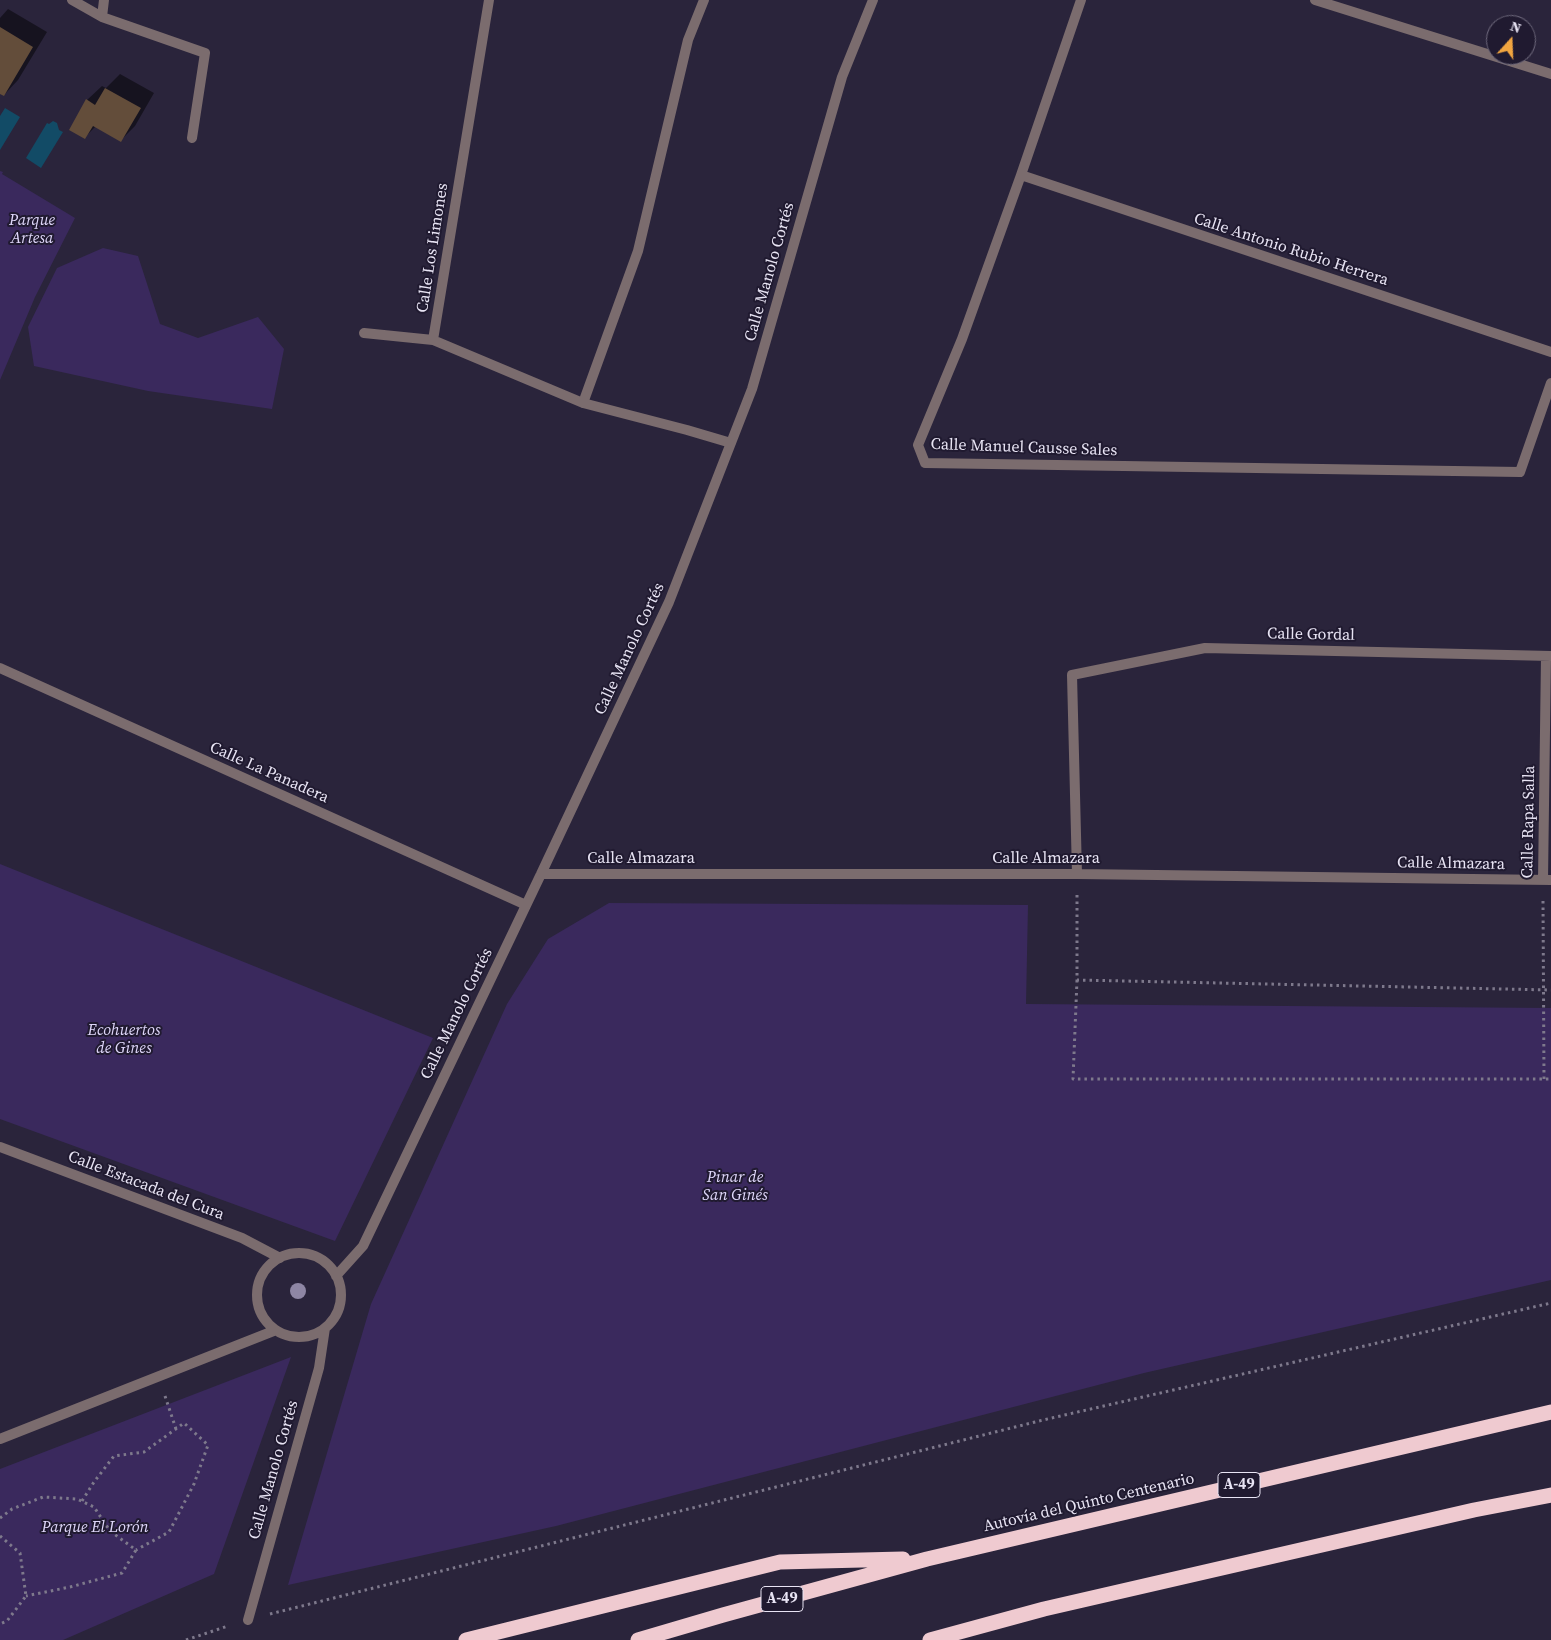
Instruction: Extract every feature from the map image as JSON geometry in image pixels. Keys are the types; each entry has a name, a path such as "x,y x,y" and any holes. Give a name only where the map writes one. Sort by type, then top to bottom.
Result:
{"highway":[{"name":"Autovía del Quinto Centenario","path":"638,1640 732,1612 927,1559 1551,1412"},
{"path":"930,1640 1044,1609 1474,1510 1551,1495"},
{"path":"466,1640 780,1562 927,1559"}],"street":[{"path":"72,0 102,18 204,53 192,138"},
{"path":"102,18 104,0"},
{"name":"Calle Los Limones","path":"433,340 489,0"},
{"path":"583,403 638,251 688,40 704,0"},
{"name":"Calle Manolo Cortés","path":"336,1276 363,1246 670,602 752,389 842,77 873,0"},
{"name":"Calle Manuel Causse Sales","path":"1081,0 1022,176 962,339 918,445 925,463 1520,472 1551,384"},
{"path":"1315,0 1551,74"},
{"name":"Calle Antonio Rubio Herrera","path":"1022,176 1551,352"},
{"path":"364,333 433,340 583,403 730,443"},
{"name":"Calle Gordal","path":"1077,874 1072,675 1205,648 1548,656"},
{"name":"Calle Rapa Salla","path":"1547,880 1548,656"},
{"name":"Calle La Panadera","path":"0,668 526,905"},
{"name":"Calle Almazara","path":"541,874 1077,874 1547,880"},
{"name":"Calle Estacada del Cura","path":"0,1147 242,1238 280,1258"},
{"path":"292,1253 318,1257 329,1265 336,1276 340,1286 339,1308 334,1318 325,1328 314,1334 288,1335 276,1330 266,1320 259,1306 257,1292 261,1278 268,1266 280,1258 292,1253"},
{"name":"Calle Manolo Cortés","path":"248,1620 318,1368 325,1328"},
{"path":"0,1439 276,1330"}],"path":[{"path":"1077,874 1077,980 1073,1080 1551,1079"},
{"name":"Calle Rapa Salla","path":"1544,1079 1547,880"},
{"path":"1077,980 1551,990"},
{"path":"186,1640 248,1620 1043,1420 1551,1303"},
{"path":"158,1376 176,1429"},
{"path":"0,1624 7,1621 26,1596 122,1573 136,1550 169,1532 194,1484 208,1445 184,1423 144,1452 114,1456 82,1501"},
{"path":"0,1518 12,1509 43,1497 77,1499 94,1507 110,1531 136,1550"},
{"path":"0,1536 20,1552 26,1596"}],"green space":[{"name":"Parque Artesa","path":"0,171 75,218 35,297 0,380"},
{"path":"103,248 138,256 160,324 198,338 258,317 284,349 272,409 148,391 34,366 28,327 57,268"},
{"name":"Ecohuertos de Gines","path":"0,864 433,1038 335,1241 0,1119"},
{"name":"Pinar de San Ginés","path":"609,903 1028,905 1026,1004 1551,1008 1551,1280 1144,1373 556,1526 288,1585 371,1304 507,1004 548,939"},
{"name":"Parque El Lorón","path":"291,1357 214,1574 63,1640 0,1640 0,1469"}],"water":[{"path":"5,108 20,117 0,150 0,116"},
{"path":"53,121 57,123 59,130 63,132 41,168 26,158 47,123 49,124"}],"building":[{"path":"0,27 33,47 4,96 0,94"},
{"path":"105,88 141,108 121,142 93,126 85,139 69,130 86,99 95,105"}]}
